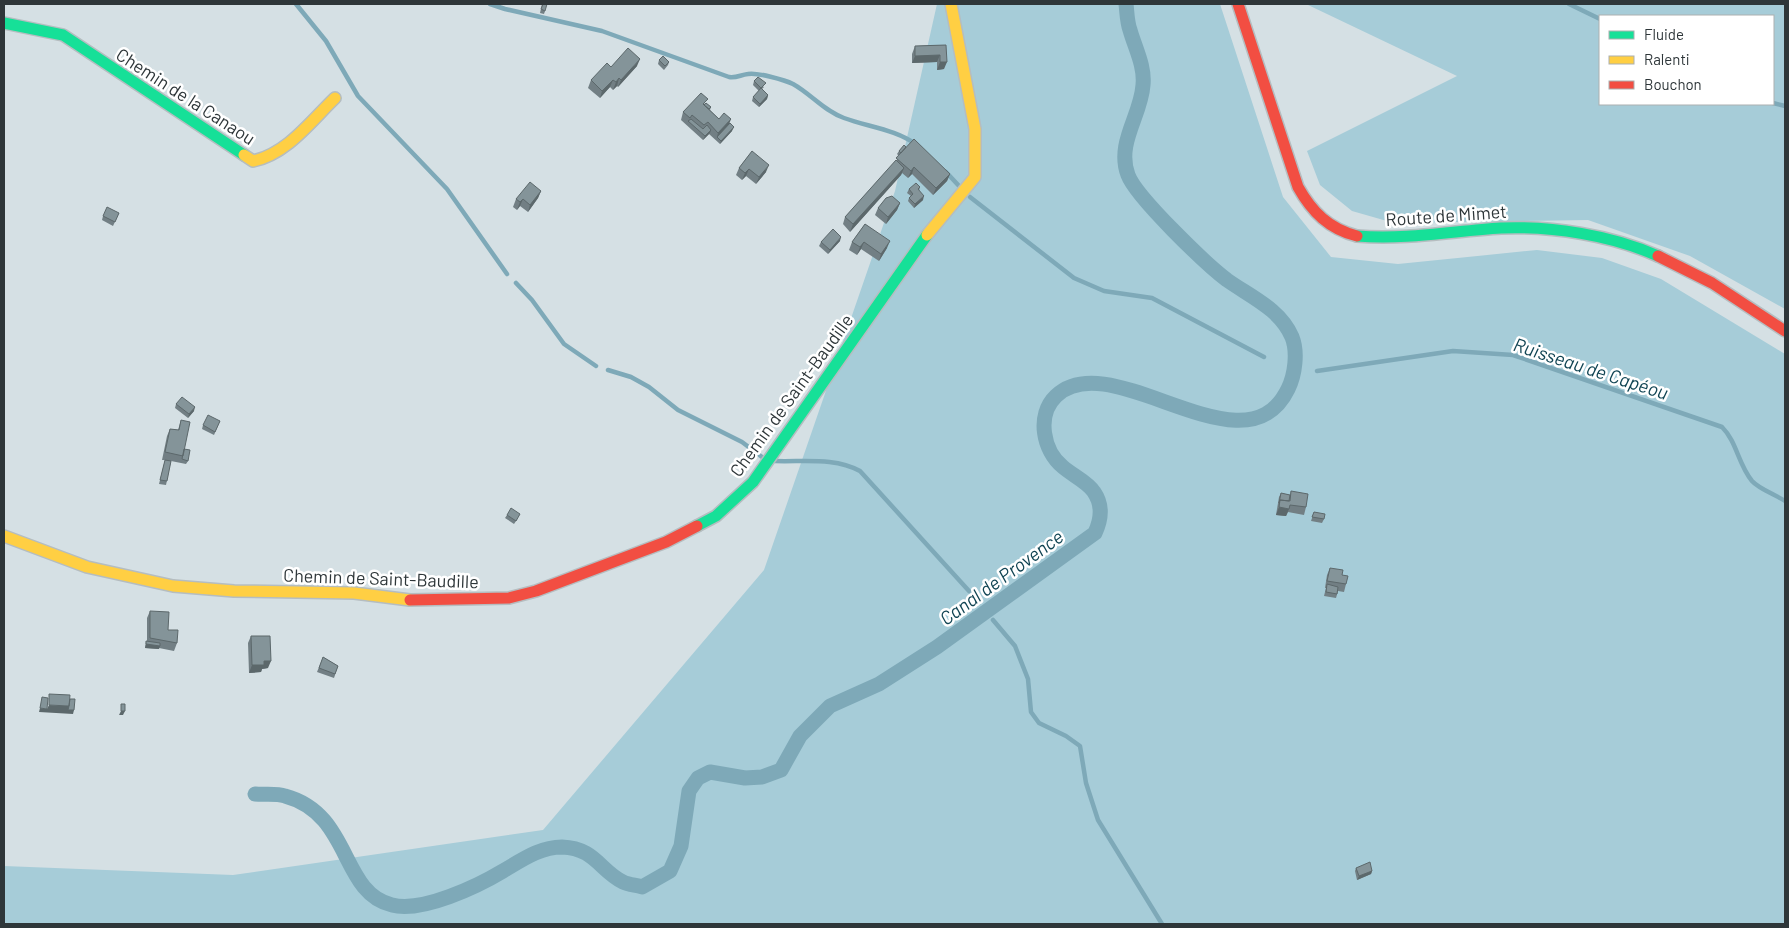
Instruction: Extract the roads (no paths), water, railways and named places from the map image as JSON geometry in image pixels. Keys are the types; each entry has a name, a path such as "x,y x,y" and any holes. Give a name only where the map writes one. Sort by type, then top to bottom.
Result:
{"street":[{"name":"Chemin de Saint-Baudille","path":"4,536 87,567 173,586 234,591 354,593 408,600 484,600 509,598 568,580 666,542 716,516 753,482 933,226 968,188 975,177 975,129 951,4"},
{"name":"Route de Mimet","path":"1238,4 1298,187 1315,213 1339,230 1373,237 1520,228 1595,238 1635,248 1671,261 1785,331"},
{"name":"Chemin de la Canaou","path":"4,22 63,36 253,161 263,161 280,149 335,98"}],"waterway":[{"path":"296,4 326,41 358,96 447,189 507,274"},
{"name":"Ruisseau de Capéou","path":"490,4 602,31 729,77 752,74 784,80 800,88 837,115 900,135 917,145"},
{"name":"Canal de Provence","path":"255,794 281,795 307,805 323,819 335,835 363,885 375,898 392,905 418,905 449,897 479,884 531,855 546,849 562,847 582,851 615,877 625,883 642,887 670,871 681,846 689,791 698,778 710,772 745,778 762,777 781,770 800,736 830,706 879,684 937,647 1095,533 1099,523 1100,512 1097,497 1088,485 1056,460 1044,433 1046,413 1056,396 1080,384 1109,385 1210,416 1241,420 1268,413 1288,389 1294,370 1295,349 1287,327 1272,311 1227,280 1189,246 1144,199 1128,175 1125,152 1141,96 1143,78 1141,64 1128,24 1126,4"},
{"path":"1569,4 1599,19"},
{"path":"1774,103 1785,106"},
{"name":"Ruisseau de Capéou","path":"946,172 960,187"},
{"name":"Ruisseau de Capéou","path":"970,197 1074,278 1104,291 1152,298 1264,357"},
{"path":"516,283 532,300 564,344 596,366"},
{"name":"Ruisseau de Capéou","path":"1317,371 1453,351 1513,355 1722,427 1731,439 1752,481 1759,487 1785,501"},
{"path":"608,370 631,377 649,387 678,410 742,442 762,457"},
{"path":"775,461 830,462 860,471 969,591"},
{"path":"993,620 1015,646 1028,679 1031,712 1039,723 1066,736 1080,746 1086,783 1098,820 1162,924"}]}
